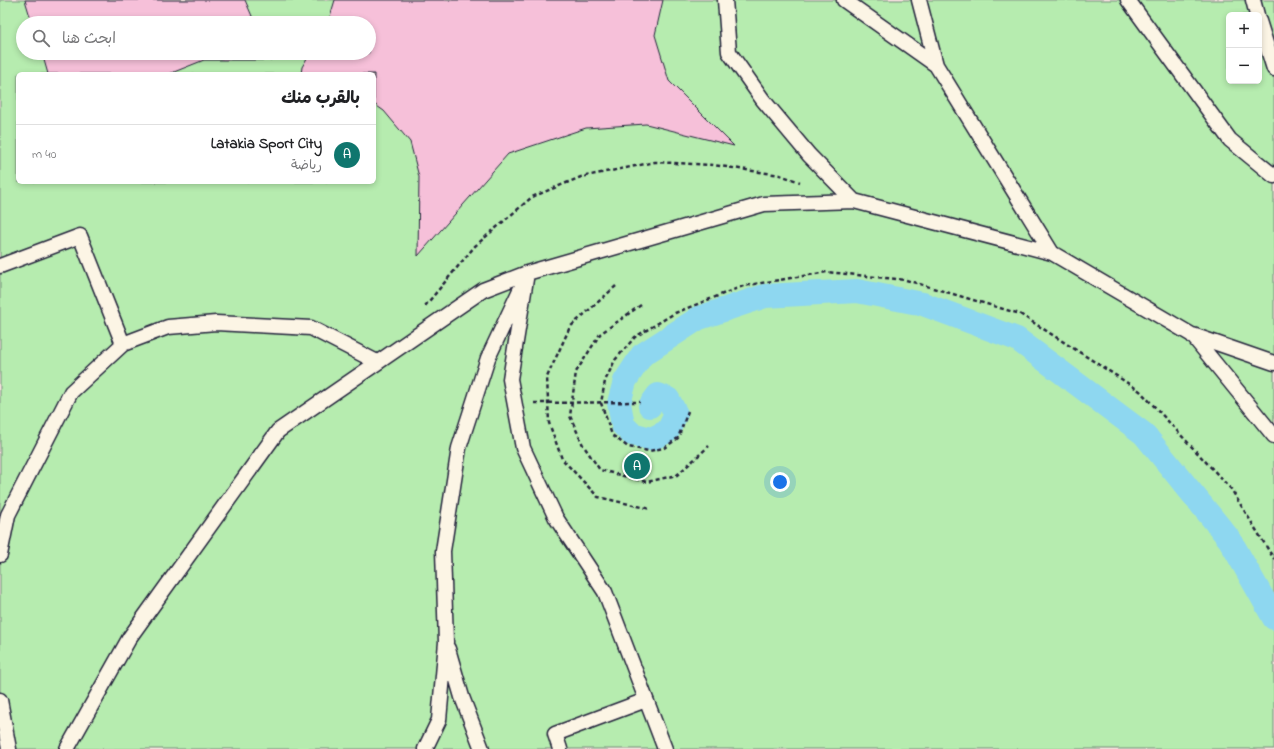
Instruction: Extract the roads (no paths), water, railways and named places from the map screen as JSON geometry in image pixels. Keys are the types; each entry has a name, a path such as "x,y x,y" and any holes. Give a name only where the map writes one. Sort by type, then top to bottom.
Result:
{"lane":[{"path":"725,0 729,52 763,100 809,155 854,201"},
{"path":"844,0 936,65"},
{"path":"919,0 936,65 1052,252"},
{"path":"1128,0 1230,140 1274,176"},
{"path":"1253,0 1257,12"},
{"path":"1262,31 1274,69"},
{"path":"67,749 130,637 278,432 483,290 527,273 764,204 854,201 1052,252 1192,335 1274,363"},
{"path":"0,266 80,236 123,344"},
{"path":"527,273 510,379 523,448 556,518 605,592 664,749"},
{"path":"425,749 439,720 446,642 443,551 459,448 488,358 527,273"},
{"path":"0,555 8,515 71,392 123,344 168,327 216,323 311,328 378,362"},
{"path":"1192,335 1274,436"},
{"path":"446,642 462,697 482,749"},
{"path":"0,700 9,749"},
{"path":"560,749 555,734 646,700"}],"waterway":[{"path":"650,406 658,395 668,399 676,414 668,431 651,439 632,434 623,425 619,403 625,381 642,355 699,318 765,296 857,291 923,304 1017,339 1144,434 1230,540 1274,618"}],"place":[{"name":"Latakia Sport City","path":"637,466"}]}
